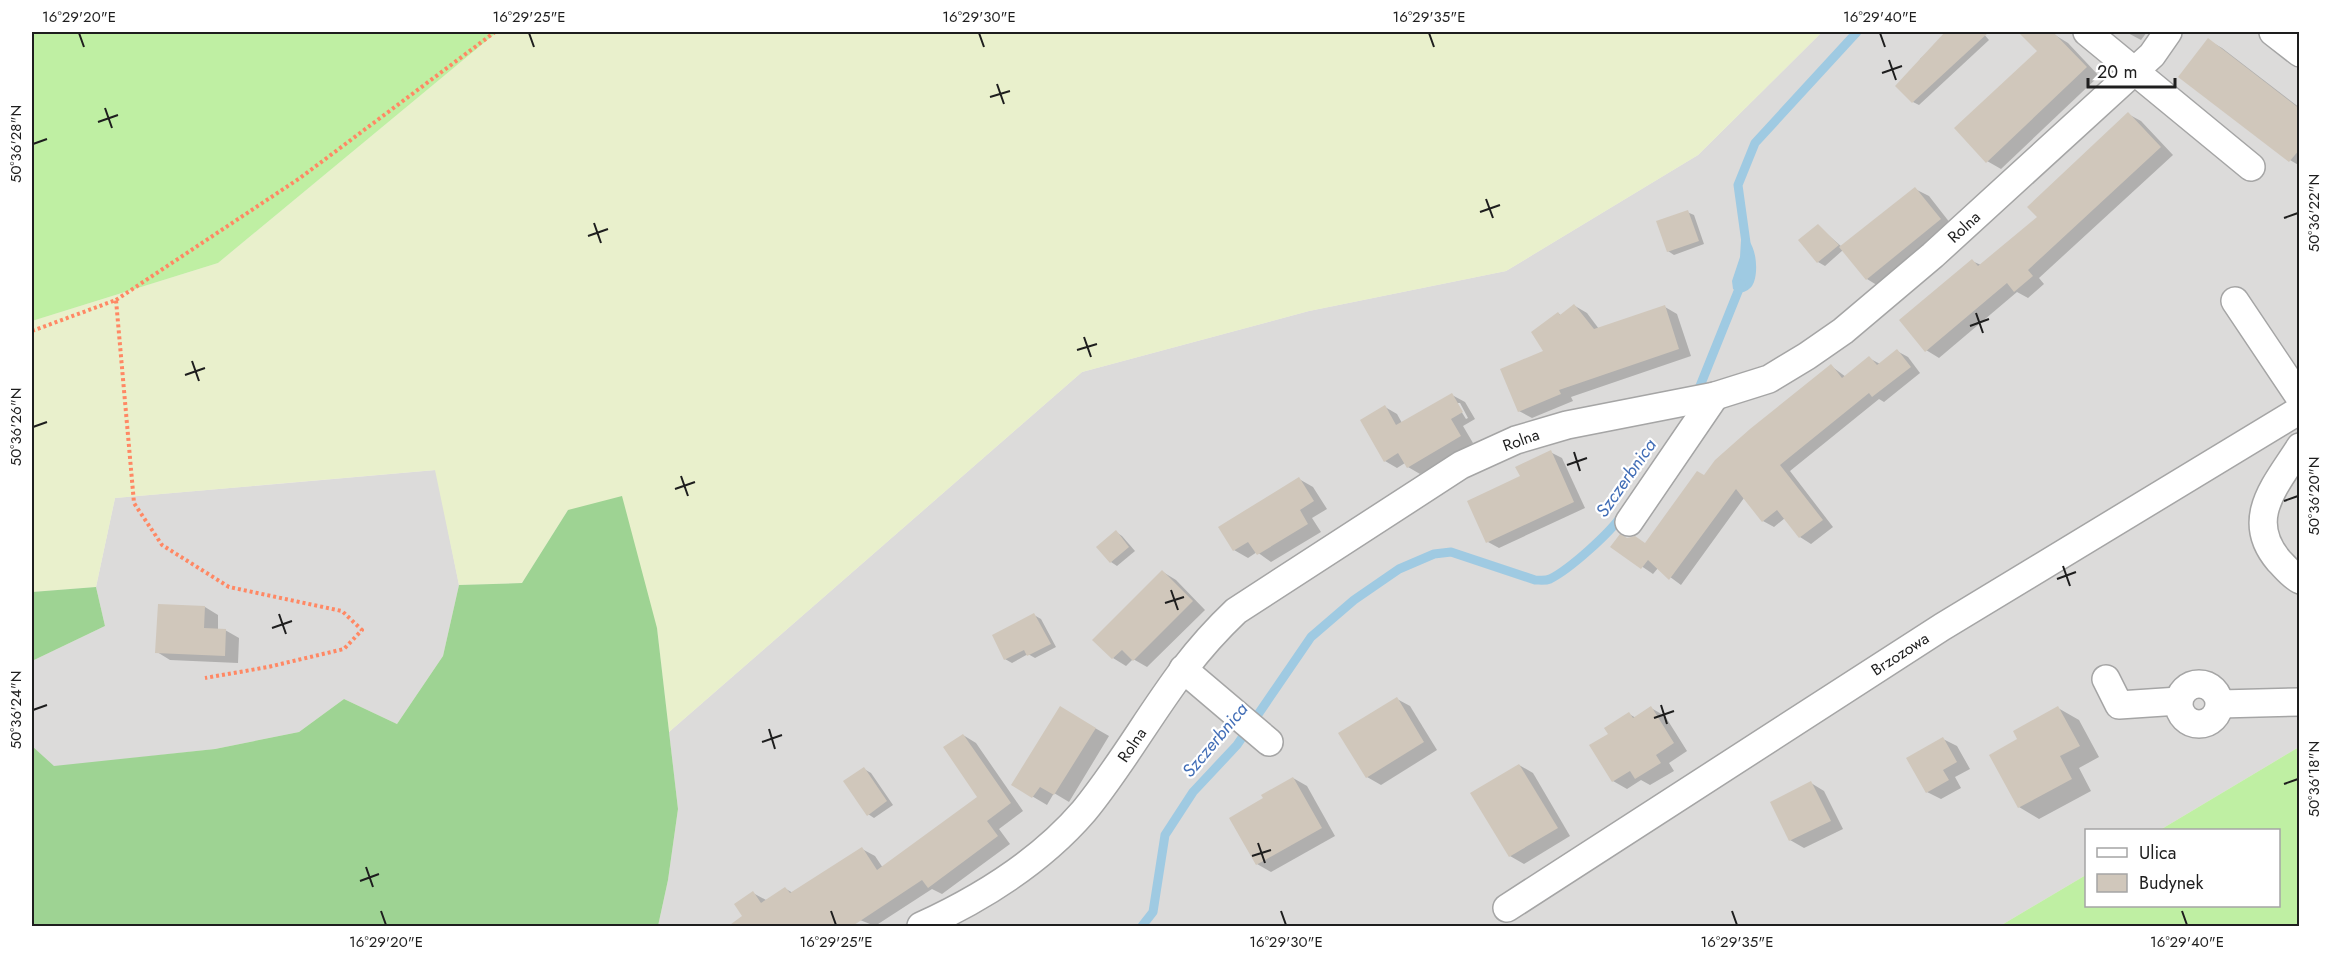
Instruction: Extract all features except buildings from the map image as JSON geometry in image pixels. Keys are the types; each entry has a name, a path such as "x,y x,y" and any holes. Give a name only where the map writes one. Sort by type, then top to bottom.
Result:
{"street":[{"path":"2087,32 2251,167"},
{"name":"Rolna","path":"921,927 973,899 1021,868 1057,839 1083,812 1106,782 1183,669 1208,638 1236,611 1461,465 1515,440 1567,425 1715,396 1769,379 1807,356 1843,331 1933,255 2151,55 2168,32"},
{"path":"2273,32 2300,53"},
{"path":"2235,301 2300,398"},
{"path":"1629,522 1715,396"},
{"name":"Brzozowa","path":"1507,908 1942,627 2300,410"},
{"path":"2300,447 2272,492 2264,508 2262,522 2264,538 2271,552 2293,577 2300,580"},
{"path":"1183,669 1269,742"},
{"path":"2106,679 2120,705 2179,701 2184,689 2190,685 2204,683 2216,691 2220,704 2300,702"}],"path":[{"path":"32,331 116,300 300,178 495,32"},
{"path":"116,300 134,503 162,545 230,587 342,611 363,630 344,649 268,667 205,678"}],"shaded area":[{"path":"1822,32 2299,32 2299,747 2162,829 2085,829 2085,876 2000,926 658,926 668,880 678,809 669,732 1082,372 1309,311 1506,271 1698,155"},
{"path":"436,470 459,585 443,656 397,724 344,699 299,732 215,749 54,767 32,746 32,661 105,626 96,587 115,498"}],"green space":[{"path":"32,32 497,32 218,263 32,321"},
{"path":"497,32 1822,32 1698,155 1506,271 1309,311 1082,372 669,732 657,628 568,510 522,583 459,585 435,470 115,498 96,587 32,592 32,321 218,263"},
{"path":"622,496 657,628 678,809 668,880 658,926 32,926 32,746 54,766 215,749 299,732 344,699 397,724 443,656 459,585 522,583 568,510"},
{"path":"96,587 105,626 32,661 32,592"},
{"path":"2299,747 2299,926 2000,926 2085,876 2085,907 2280,907 2280,829 2162,829"}],"water":[{"path":"1747,239 1755,255 1756,276 1750,288 1739,293 1733,289 1732,281 1740,257 1741,240"}],"waterway":[{"name":"Szczerbnica","path":"1747,250 1738,185 1755,143 1857,32"},
{"name":"Szczerbnica","path":"1696,396 1741,284"},
{"name":"Szczerbnica","path":"1142,926 1153,912 1165,835 1193,792 1237,745 1311,637 1354,600 1399,569 1434,554 1451,552 1535,580 1548,580 1589,550 1622,515"}]}
